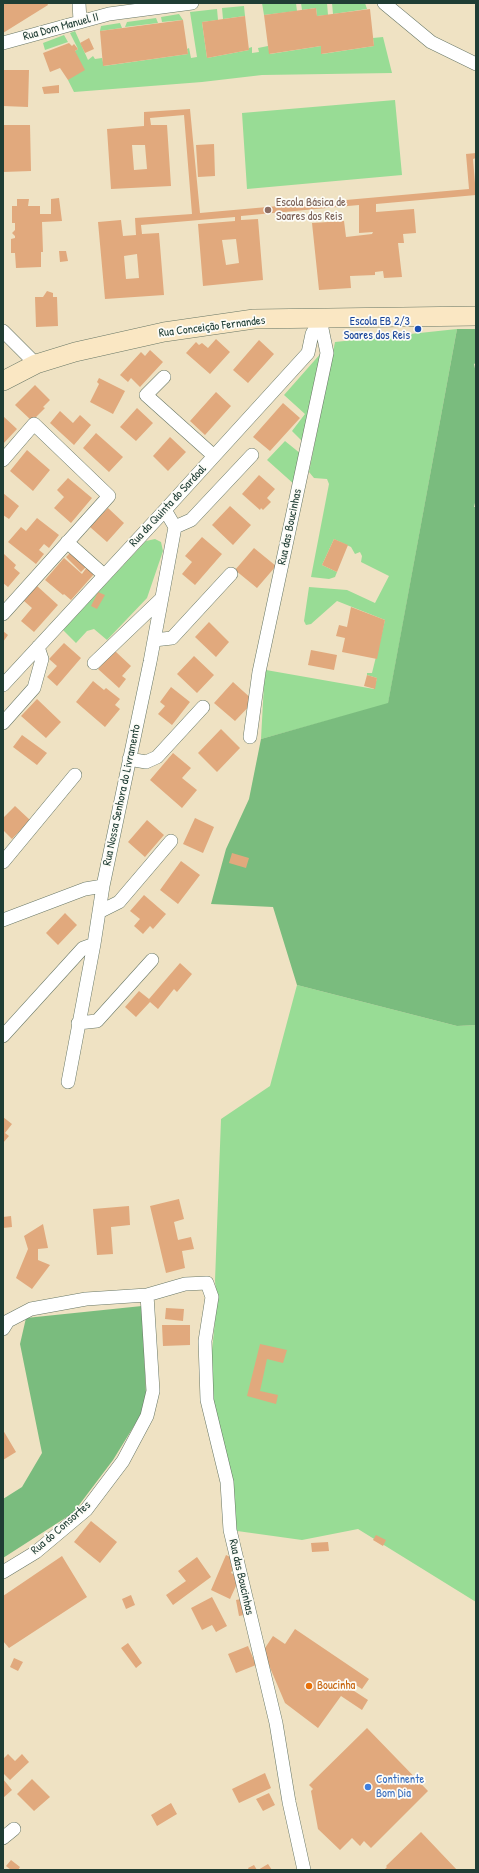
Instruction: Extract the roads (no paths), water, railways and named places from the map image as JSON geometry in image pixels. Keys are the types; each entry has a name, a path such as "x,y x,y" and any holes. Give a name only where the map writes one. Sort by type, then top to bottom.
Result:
{"main road":[{"name":"Rua Conceição Fernandes","path":"3,381 36,364 75,352 164,332 254,319 476,316"}],"street":[{"path":"79,3 80,21"},
{"name":"Rua Dom Manuel II","path":"3,43 110,14 192,3"},
{"path":"384,3 431,42 476,64"},
{"name":"Rua da Quinta do Sardoal","path":"3,685 308,353 312,334 320,318"},
{"name":"Rua das Boucinhas","path":"250,737 259,672 327,353 320,318"},
{"path":"3,331 36,364"},
{"path":"164,377 146,395 214,456"},
{"path":"3,460 34,424 109,496 3,614"},
{"path":"165,510 174,527 191,520 252,454"},
{"name":"Rua Nossa Senhora do Livramento","path":"68,1082 100,912 103,886 154,640 174,527"},
{"path":"68,542 104,575"},
{"path":"154,640 172,638 231,574"},
{"path":"94,663 162,598"},
{"path":"3,723 34,688 42,659 38,647"},
{"path":"129,759 146,762 157,757 203,707"},
{"path":"3,862 75,776"},
{"path":"100,912 119,902 171,841"},
{"path":"3,920 85,889 103,886"},
{"path":"3,1036 83,948 94,944"},
{"path":"78,1024 97,1021 152,960"},
{"name":"Rua das Boucinhas","path":"147,1295 185,1284 207,1283 212,1297 204,1341 207,1400 228,1482 230,1530 276,1723 289,1802 304,1870"},
{"path":"3,1329 8,1321 31,1309 86,1299 147,1295"},
{"name":"Rua do Consortes","path":"3,1572 36,1552 86,1510 123,1461 147,1416 153,1391 147,1295"},
{"path":"3,1838 14,1829"}],"place":[{"name":"Escola Básica de Soares dos Reis","path":"268,210"},
{"name":"Escola EB 2/3 Soares dos Reis","path":"418,329"},
{"name":"Boucinha","path":"309,1686"},
{"name":"Continente Bom Dia","path":"368,1787"}]}
